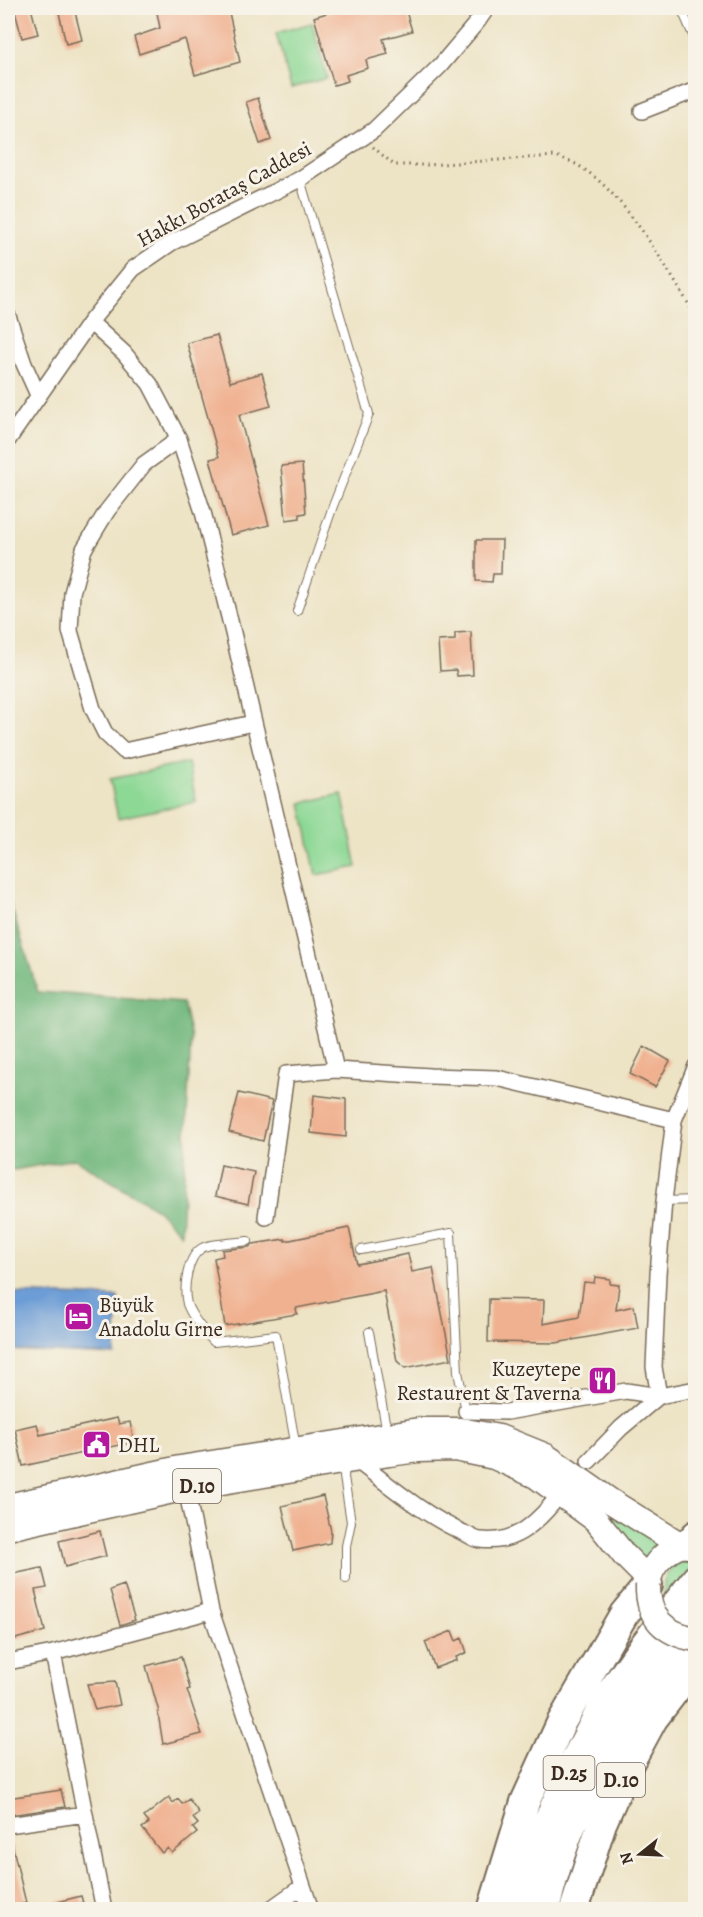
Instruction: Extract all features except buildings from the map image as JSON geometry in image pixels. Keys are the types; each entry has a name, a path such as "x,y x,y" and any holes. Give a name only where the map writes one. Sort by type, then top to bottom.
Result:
{"highway":[{"name":"D.25","path":"545,1910 570,1830 595,1773 632,1707 652,1654 696,1579"},
{"name":"D.10","path":"492,1910 525,1803 561,1723 624,1614 648,1583"},
{"name":"D.25","path":"521,1910 524,1893 545,1828 573,1764 607,1698 652,1654 696,1619"},
{"name":"D.10","path":"574,1910 602,1823 626,1769 653,1719 696,1663"}],"main road":[{"name":"D.10","path":"8,1506 180,1468 388,1434 460,1430 499,1437 546,1455 612,1502 690,1542"},
{"name":"D.10","path":"8,1528 186,1488 418,1450 455,1449 494,1457 536,1476 575,1503 596,1520 648,1583 655,1565 666,1553 690,1542"},
{"path":"648,1583 648,1598 653,1614 664,1628 679,1636 696,1639"}],"street":[{"name":"Hakkı Borataş Caddesi","path":"10,433 90,322 133,269 161,249 300,179 374,130 440,66 478,21 486,8"},
{"path":"642,111 696,90"},
{"path":"8,316 24,364 38,395"},
{"path":"90,322 124,353 150,384 179,439 203,512 336,1070"},
{"path":"179,439 144,464 107,511 84,549 72,594 70,631 93,709 105,733 124,751 253,723"},
{"path":"659,1396 654,1366 664,1201 674,1120 696,1066"},
{"path":"266,1217 286,1074 336,1070 497,1078 674,1120"},
{"path":"466,1411 507,1412 626,1391 659,1396 696,1389"},
{"path":"589,1461 621,1428 659,1396"},
{"path":"350,1461 426,1512 456,1530 480,1540 506,1538 532,1527 552,1504"},
{"path":"186,1488 211,1611 311,1910"},
{"path":"8,1662 53,1653 211,1611"},
{"path":"53,1653 104,1910"},
{"path":"8,1825 85,1814"},
{"path":"271,1909 303,1886"}],"lane":[{"path":"681,8 696,42"},
{"path":"297,611 333,506 369,414 300,179"},
{"path":"664,1201 696,1200"},
{"path":"361,1250 451,1233 459,1372 466,1411"},
{"path":"248,1241 203,1247 192,1257 186,1284 187,1304 205,1333 214,1342 276,1335 296,1449"},
{"path":"369,1332 388,1434"},
{"path":"346,1579 346,1546 351,1522 344,1477 350,1461"}],"path":[{"path":"363,138 394,165 428,165 555,156 568,159 598,179 616,196 696,316"}],"green space":[{"path":"312,23 327,78 291,88 276,33"},
{"path":"188,763 196,802 118,818 110,779"},
{"path":"342,794 357,867 316,875 301,803"},
{"path":"8,902 38,992 183,1003 191,1037 181,1234 157,1209 75,1159 14,1170 8,1167"},
{"path":"607,1510 666,1545 646,1569 603,1515"},
{"path":"695,1555 695,1626 667,1608 664,1589 667,1574 671,1568 685,1558"}],"water":[{"path":"8,1293 118,1297 115,1355 8,1350"}],"place":[{"name":"Büyük Anadolu Girne","path":"78,1317"},
{"name":"Kuzeytepe Restaurent & Taverna","path":"602,1381"},
{"name":"DHL","path":"97,1445"}]}
